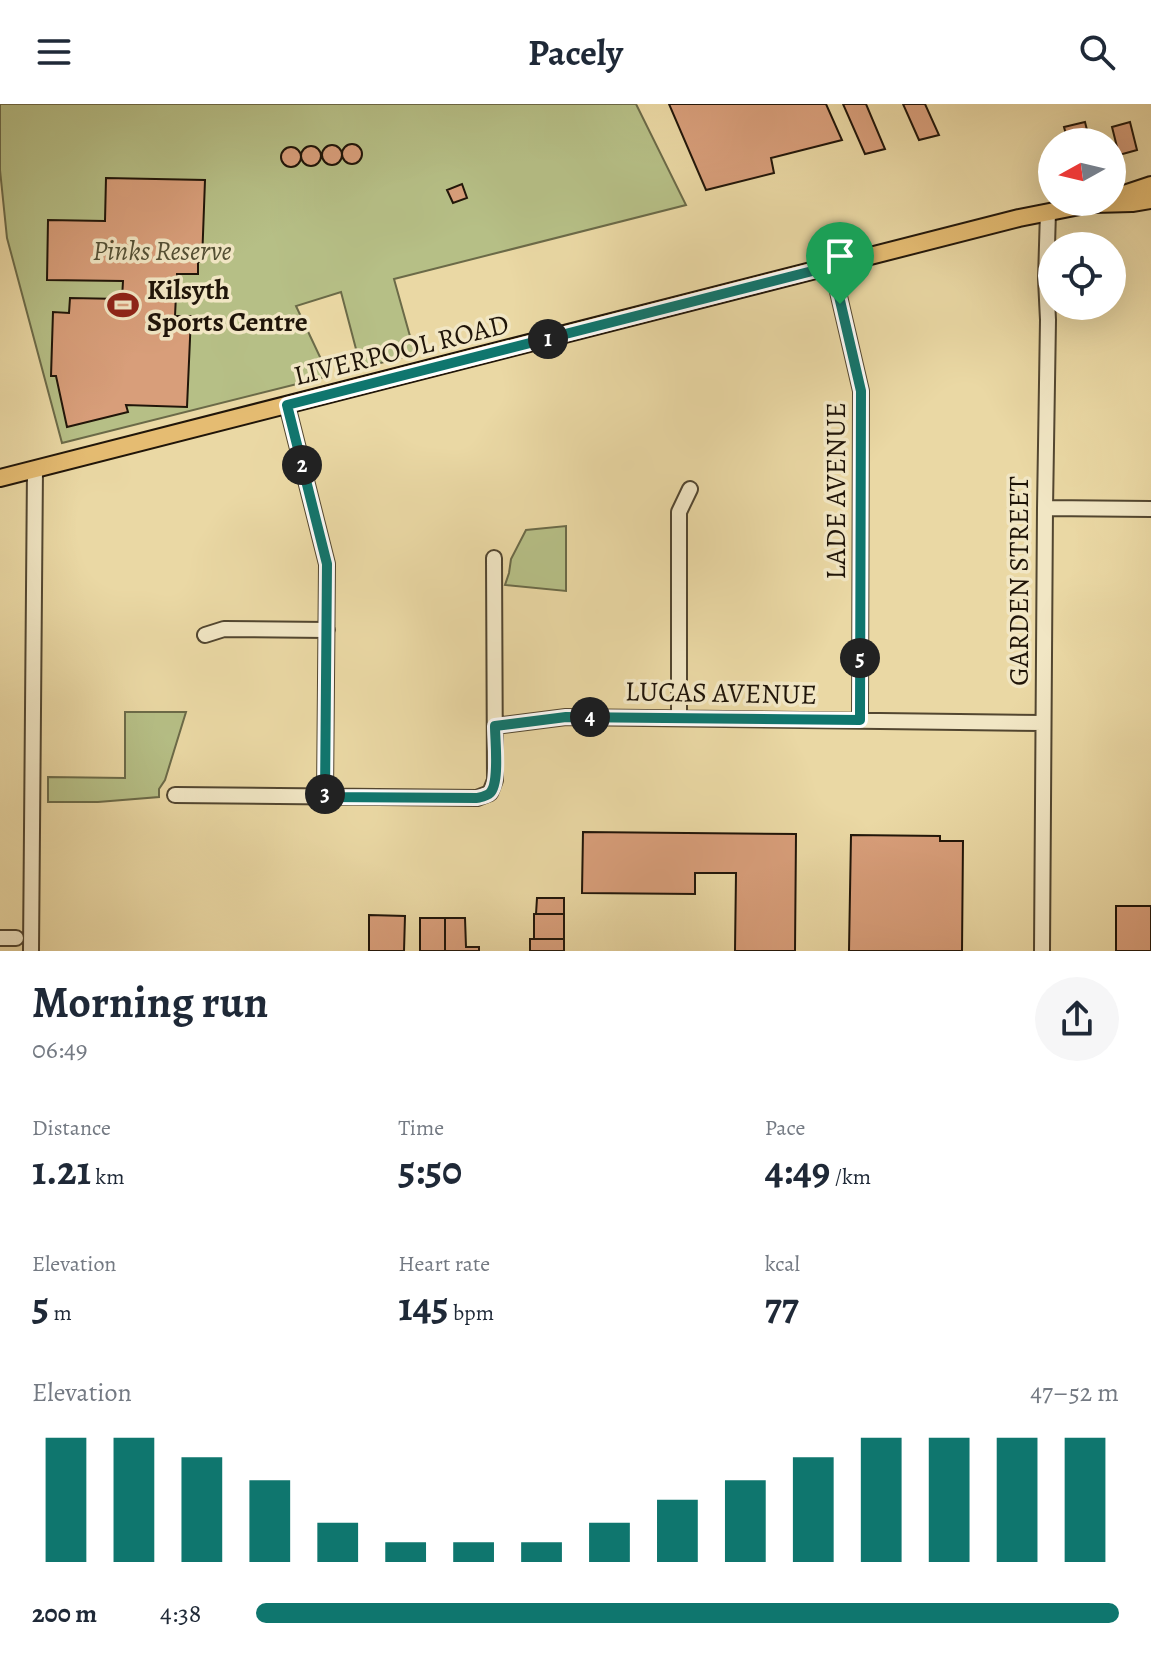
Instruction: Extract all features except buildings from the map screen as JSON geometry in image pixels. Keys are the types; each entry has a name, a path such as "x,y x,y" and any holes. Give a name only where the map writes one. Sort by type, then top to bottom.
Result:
{"main road":[{"path":"1126,193 1151,185"},
{"name":"LIVERPOOL ROAD","path":"1126,203 1151,200"},
{"name":"LIVERPOOL ROAD","path":"0,478 1038,214"}],"street":[{"name":"GARDEN STREET","path":"1042,951 1048,216"},
{"name":"LADE AVENUE","path":"832,266 861,391 860,720"},
{"path":"287,405 326,559 325,797"},
{"path":"31,951 35,469"},
{"path":"679,718 679,512 690,489"},
{"path":"1045,508 1151,509"},
{"path":"175,795 477,798 490,793 495,780 494,558"},
{"path":"205,635 224,629 327,630"},
{"name":"LUCAS AVENUE","path":"495,726 566,717 1043,723"},
{"path":"0,938 16,938"}],"green space":[{"name":"Pinks Reserve","path":"0,104 636,104 686,205 394,279 415,354 361,368 341,292 296,306 329,376 62,443 7,238 0,170"},
{"path":"566,526 566,591 505,585 511,559 526,530"},
{"path":"125,712 186,712 165,780 159,789 159,797 48,802 48,777 125,778"}],"place":[{"name":"Kilsyth Sports Centre","path":"123,305"}],"route":[{"path":"832,266 840,304 861,391 860,720 566,717 495,726 495,780 490,793 484,796 325,797 327,564 287,405 832,266"}]}
